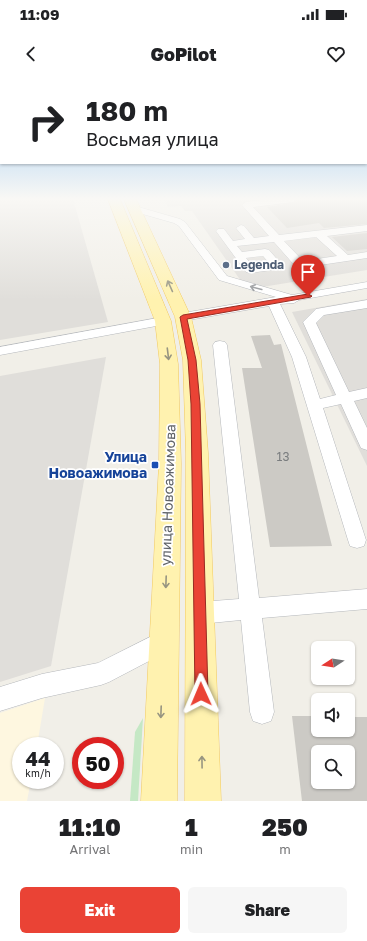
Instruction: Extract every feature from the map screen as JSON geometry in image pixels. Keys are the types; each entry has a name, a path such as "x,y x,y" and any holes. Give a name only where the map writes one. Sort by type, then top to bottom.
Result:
{"main road":[{"name":"улица Новоажимова","path":"128,233 149,284 173,319 169,364 170,408 158,801"},
{"name":"улица Новоажимова","path":"142,233 173,319 192,360 195,404 203,801"}],"street":[{"path":"189,233 223,278 294,298"},
{"path":"222,233 239,256"},
{"path":"245,233 251,241"},
{"path":"271,233 300,265 367,255"},
{"path":"318,233 346,258"},
{"path":"230,244 321,233"},
{"path":"0,351 367,285"},
{"path":"273,302 299,358 357,540"},
{"path":"367,304 320,312 309,322 367,444"},
{"path":"220,345 262,712"},
{"path":"314,405 367,393"},
{"path":"200,613 367,599"},
{"path":"0,699 42,686 101,674 164,642"}],"shaded area":[{"path":"0,233 83,233 108,322 0,340"},
{"path":"207,233 367,233 367,270 262,287 241,281"},
{"path":"367,299 367,466 292,312"},
{"path":"106,357 51,666 0,682 0,376"},
{"path":"45,698 38,737 12,737 12,789 29,789 27,801 0,801 0,713"}],"green space":[{"path":"143,718 138,801 130,801 135,732"}],"building":[{"path":"367,233 367,249 347,251 332,237"},
{"path":"270,335 274,345 281,344 332,546 270,547 242,368 262,368 251,336"},
{"path":"292,716 311,716 311,737 355,737 355,717 367,717 367,801 302,801"}],"place":[{"name":"Legenda","path":"226,265"},
{"name":"Улица Новоажимова","path":"155,465"}],"route":[{"path":"201,694 195,404 192,360 183,317 308,296"}]}
